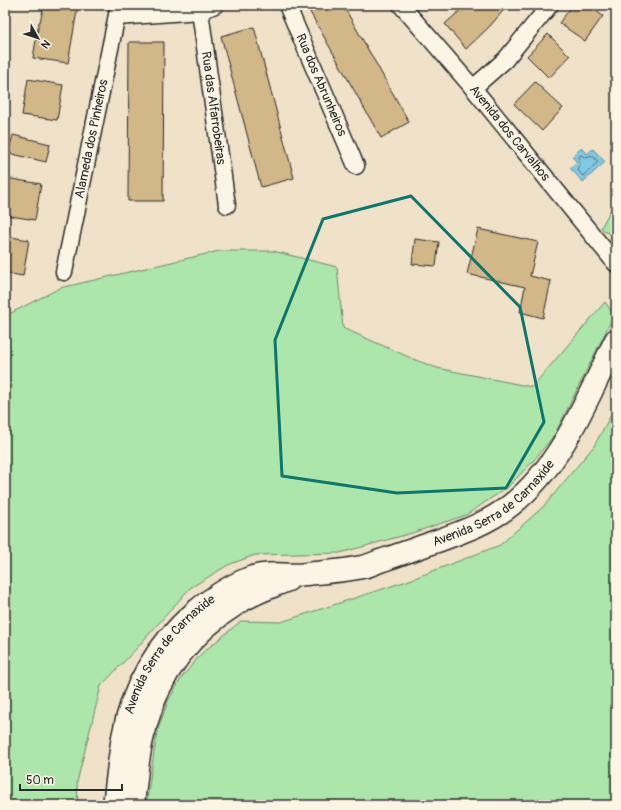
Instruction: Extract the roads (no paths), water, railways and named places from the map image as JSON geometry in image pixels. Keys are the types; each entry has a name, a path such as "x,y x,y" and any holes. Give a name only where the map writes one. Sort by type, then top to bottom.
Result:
{"street":[{"path":"118,11 200,11 215,5"},
{"name":"Rua dos Abrunheiros","path":"287,5 356,166"},
{"path":"473,88 505,60 550,5"},
{"name":"Avenida dos Carvalhos","path":"407,7 616,264"},
{"name":"Alameda dos Pinheiros","path":"64,272 118,11"},
{"name":"Rua das Alfarrobeiras","path":"200,11 227,205"},
{"name":"Avenida Serra de Carnaxide","path":"114,805 123,738 135,694 162,646 185,621 206,603 229,589 253,578 272,573 300,575 363,567 469,530 510,506 531,487 550,465 564,443 616,340"},
{"name":"Avenida Serra de Carnaxide","path":"132,805 146,723 155,695 180,654 200,632 239,602 300,575"}],"water":[{"path":"581,148 587,154 593,149 605,162 583,182 570,168 577,162 572,157"}]}
